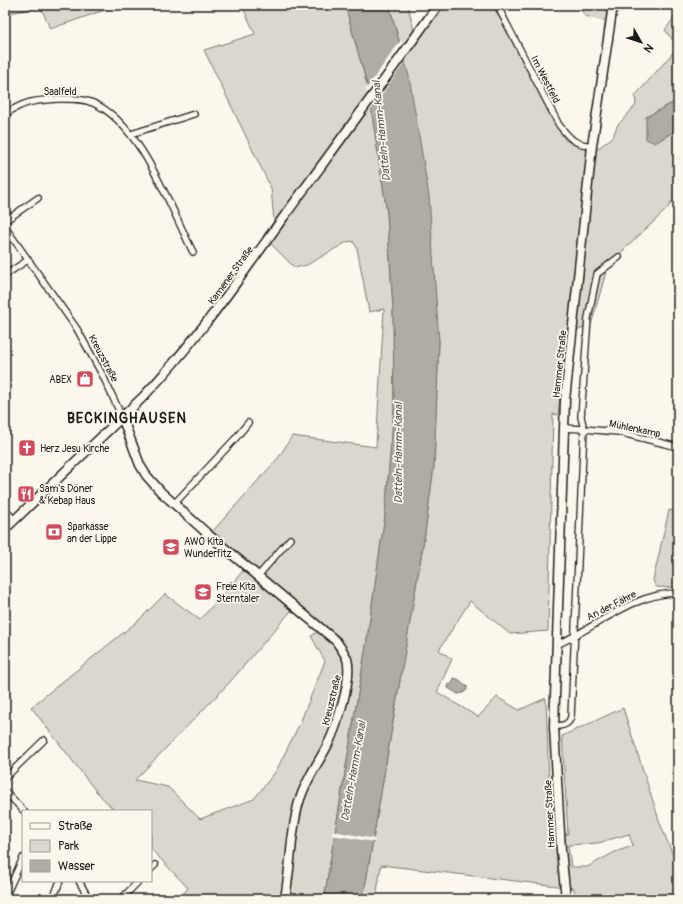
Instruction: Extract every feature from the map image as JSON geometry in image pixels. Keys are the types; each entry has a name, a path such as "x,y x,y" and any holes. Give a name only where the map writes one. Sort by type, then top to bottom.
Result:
{"main road":[{"name":"Kamener Straße","path":"5,529 163,376 204,327 438,5"},
{"name":"Hammer Straße","path":"566,899 561,850 554,727 563,428 592,146 614,5"},
{"name":"Kreuzstraße","path":"122,417 140,465 146,474 174,504 205,532 336,641 344,652 347,660 348,670 345,690 335,726 326,749 305,785 299,800 294,826 285,899"}],"street":[{"name":"Im Westfeld","path":"497,5 559,125 570,139 580,144 592,146"},
{"name":"Saalfeld","path":"5,114 22,104 33,101 66,99 82,100 102,107 119,121 131,134 162,188 193,252"},
{"path":"131,134 194,114"},
{"path":"5,221 38,198"},
{"name":"Kreuzstraße","path":"5,227 77,328 103,376 122,417"},
{"path":"554,727 565,725 571,718 584,429 581,417 588,318 597,274 619,257"},
{"path":"5,275 28,260"},
{"path":"174,504 248,423"},
{"name":"Mühlenkamp","path":"563,428 618,432 678,447"},
{"path":"5,509 14,520"},
{"path":"258,576 290,539"},
{"name":"An der Fähre","path":"556,645 574,637 588,627 642,599 665,593 678,593"},
{"path":"5,778 44,740"},
{"path":"5,791 23,810"},
{"path":"5,898 22,860"},
{"path":"53,899 60,882"},
{"path":"80,882 89,899"},
{"path":"121,899 138,882"}],"green space":[{"path":"5,5 119,5 50,29 41,7 5,14"},
{"path":"242,5 345,5 368,88 387,213 393,308 394,408 385,515 366,646 324,899 179,899 188,888 152,850 152,810 114,810 95,790 31,707 139,620 165,594 200,620 249,564 211,533 279,457 292,436 376,447 384,309 369,312 357,248 353,241 347,242 307,265 295,268 263,236 274,221 271,188 204,50 255,34","holes":["297,604 319,631 311,636 325,661 300,723 276,771 254,799 200,819 168,787 135,780 229,683"]},
{"path":"389,5 408,5 416,40 441,5 496,5 565,140 592,153 613,137 617,126 636,105 635,96 678,47 678,100 646,117 655,143 678,129 678,194 666,210 608,265 591,325 567,334 558,415 553,414 548,631 510,634 470,601 439,650 452,659 437,692 478,717 497,697 519,710 546,698 551,837 568,834 562,736 623,708 660,823 678,868 678,899 575,899 574,888 381,865 376,899 363,899 425,533 434,466 439,342 404,58","holes":["629,834 633,846 615,852 587,867 571,867 568,845 598,843"]},
{"path":"578,5 613,5 610,22 585,16"},
{"path":"678,12 678,47 665,30"},
{"path":"669,510 678,512 678,588 656,587 653,580"}],"water":[{"name":"Datteln-Hamm-Kanal","path":"345,5 389,5 409,76 429,196 439,342 434,466 425,533 363,899 324,899 366,646 385,515 394,408 393,308 387,213 368,88"},
{"path":"678,100 678,129 655,143 646,139 646,117"},
{"path":"454,678 458,679 467,686 467,690 458,694 448,688 448,685 452,684"}],"pier":[{"path":"401,40 407,59 370,111 366,89"},
{"path":"333,831 375,839 374,842 332,835"}],"place":[{"name":"ABEX","path":"85,379"},
{"name":"Herz Jesu Kirche","path":"27,448"},
{"name":"Sam's Döner & Kebap Haus","path":"26,494"},
{"name":"Sparkasse an der Lippe","path":"54,532"},
{"name":"AWO Kita Wunderfitz","path":"171,547"},
{"name":"Freie Kita Sterntaler","path":"203,592"}],"district":[{"name":"BECKINGHAUSEN","path":"127,418"}]}
